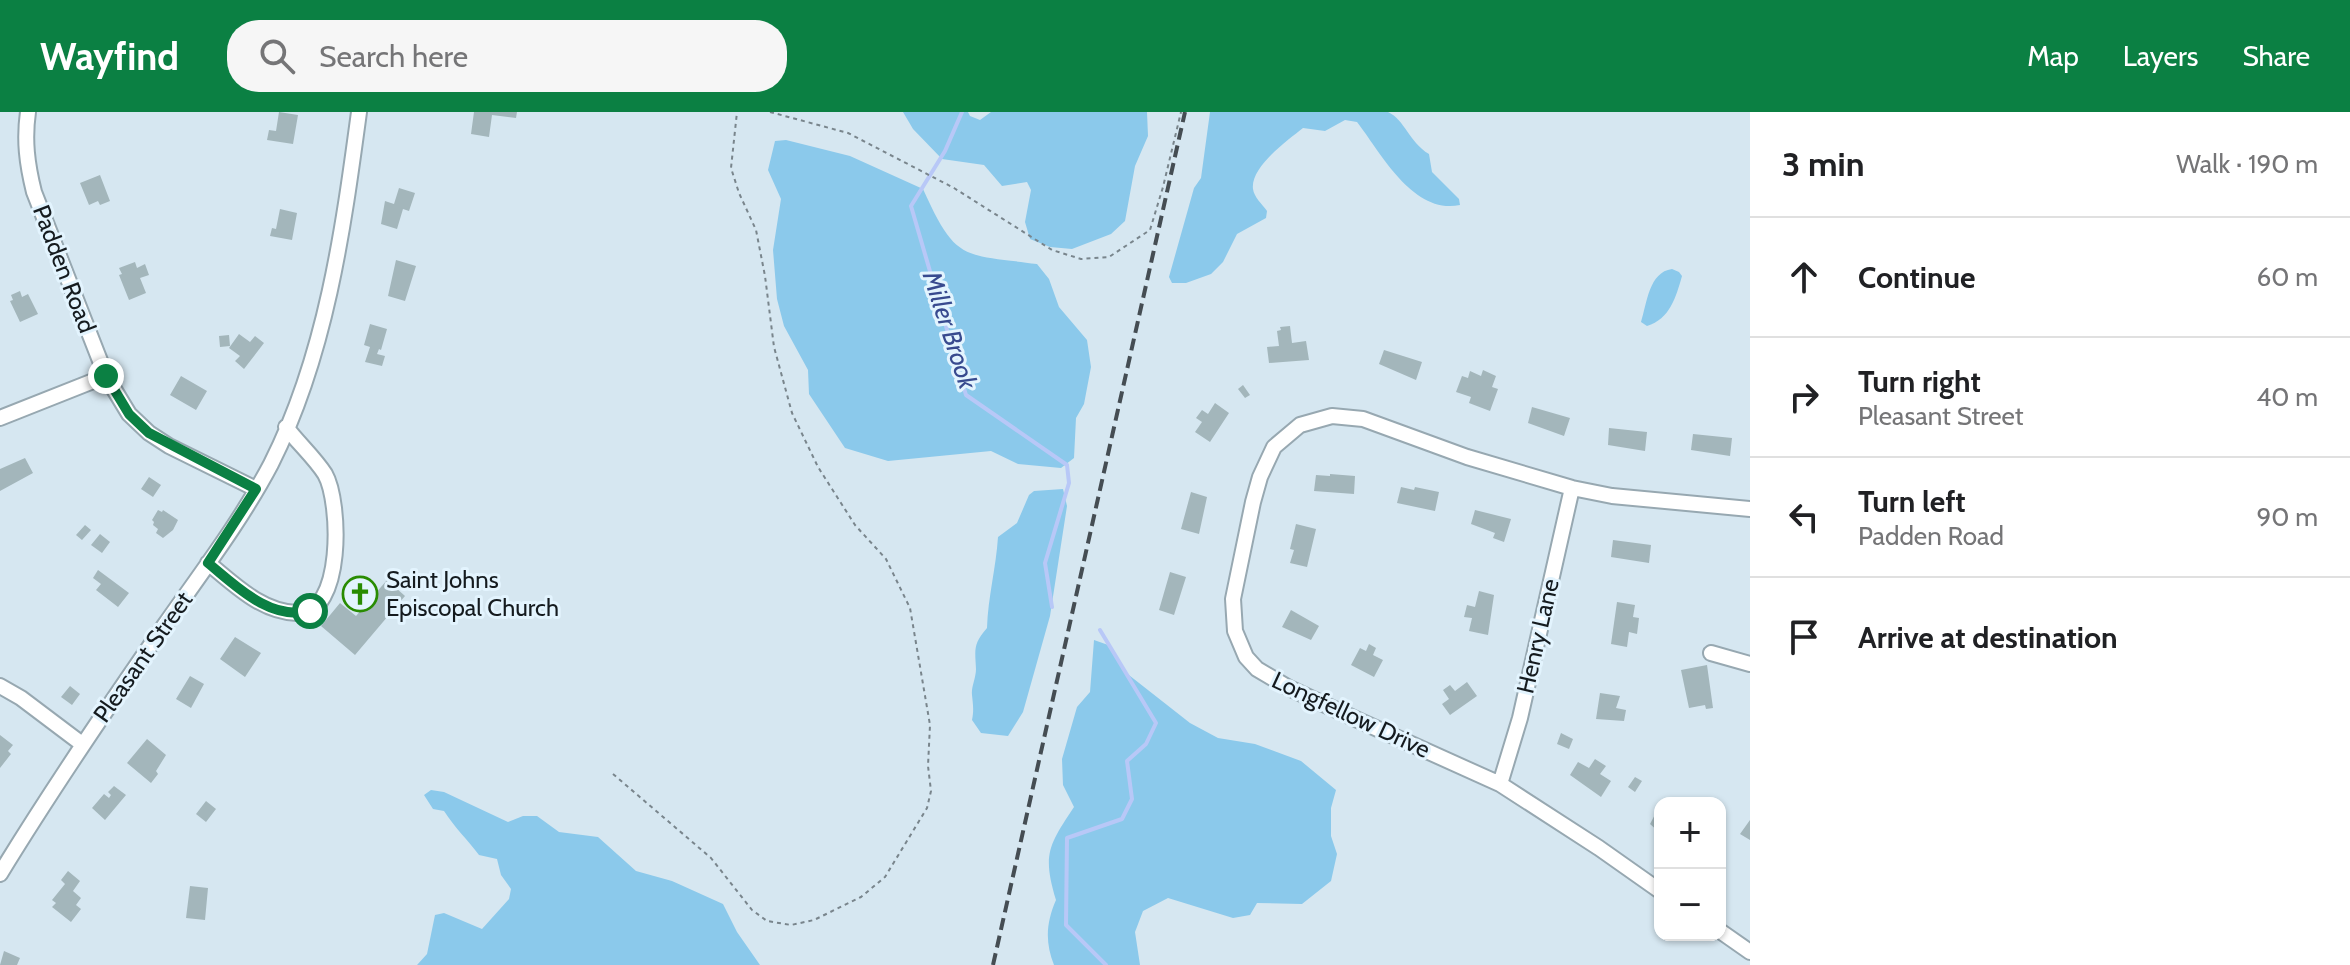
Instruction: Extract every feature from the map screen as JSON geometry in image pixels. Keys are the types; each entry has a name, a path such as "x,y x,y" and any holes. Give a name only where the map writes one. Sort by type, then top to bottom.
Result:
{"street":[{"name":"Padden Road","path":"28,112 25,135 27,164 34,192 106,376 129,414 149,433 256,489"},
{"name":"Pleasant Street","path":"0,874 82,744 208,563 271,462 309,369 327,306 359,112"},
{"path":"0,418 106,376"},
{"name":"Longfellow Drive","path":"1654,887 1500,784 1289,688 1257,669 1246,657 1235,631 1233,599 1253,502 1274,447 1300,425 1332,416 1363,419 1467,457 1572,488 1612,496 1750,509"},
{"path":"208,563 251,597 279,611 300,614 310,611 321,601 336,559 334,510 326,477 286,427"},
{"name":"Henry Lane","path":"1500,784 1520,718 1572,488"},
{"path":"1711,653 1750,664"},
{"path":"0,686 82,744"},
{"path":"1726,935 1750,952"}],"path":[{"path":"613,774 711,858 752,910 767,921 791,925 814,920 861,897 885,877 927,808 931,791 928,766 930,725 910,608 886,559 855,525 818,467 792,413 774,347 756,230 731,168 737,112"},
{"path":"770,112 848,133 954,188 1052,250 1081,259 1109,257 1150,230 1181,112"}],"shaded area":[{"path":"903,112 968,112 980,120 991,112 1147,112 1148,136 1135,166 1125,221 1111,234 1072,249 1050,247 1030,239 1025,222 1031,190 1027,182 1002,186 984,165 942,159 913,129"},
{"path":"1210,112 1388,112 1429,154 1432,172 1459,199 1460,205 1443,206 1427,201 1413,191 1388,165 1357,122 1345,120 1325,131 1303,128 1271,155 1257,172 1253,189 1267,211 1266,218 1237,234 1223,262 1211,274 1186,283 1172,283 1169,277 1194,188 1201,178"},
{"path":"786,140 850,156 923,189 944,230 964,250 992,258 1037,264 1049,279 1059,307 1087,340 1091,367 1084,404 1076,418 1074,458 1061,468 1018,464 991,451 888,461 845,448 809,394 808,370 784,326 777,299 773,250 781,199 768,170 775,141"},
{"path":"1672,269 1682,276 1674,299 1667,313 1647,326 1641,322 1650,290 1658,276"},
{"path":"1063,489 1067,506 1050,616 1023,712 1008,736 981,733 972,720 975,651 979,638 987,628 998,537 1017,523 1029,495 1034,491"},
{"path":"1094,640 1111,646 1125,672 1190,723 1218,738 1255,744 1301,761 1336,790 1331,808 1331,836 1337,854 1331,881 1302,904 1257,903 1250,915 1233,918 1168,898 1143,911 1135,932 1140,965 1054,965 1048,932 1056,900 1049,871 1050,850 1074,807 1063,785 1062,759 1077,707 1090,692"},
{"path":"431,790 444,792 508,822 523,816 537,816 559,832 598,837 636,871 672,881 723,904 737,932 760,965 417,965 427,954 435,915 444,913 482,929 509,899 511,889 501,875 497,859 479,855 444,811 433,809 424,795"}],"building":[{"path":"279,112 298,115 293,144 267,140 269,130 276,131"},
{"path":"474,112 517,112 516,118 492,115 489,137 471,134"},
{"path":"100,175 110,201 89,205 80,183"},
{"path":"399,188 415,193 409,211 403,209 397,229 381,224 385,201 394,204"},
{"path":"280,209 297,213 292,240 270,236 272,228 276,229"},
{"path":"396,260 416,266 405,301 388,296"},
{"path":"135,262 137,268 145,264 149,275 140,278 146,293 129,300 119,268"},
{"path":"20,291 22,297 28,294 38,314 20,322 10,301 13,300 11,295"},
{"path":"370,324 387,329 377,354 385,356 382,366 365,362 370,347 364,345"},
{"path":"1290,326 1292,343 1306,341 1309,360 1269,363 1267,347 1279,346 1277,331 1281,330 1280,327"},
{"path":"239,334 250,342 255,336 264,343 244,369 235,361 240,356 229,348"},
{"path":"229,335 230,346 220,347 219,336"},
{"path":"1384,350 1422,362 1416,380 1379,364"},
{"path":"1483,370 1496,376 1492,387 1498,389 1490,411 1469,403 1471,397 1456,392 1462,376 1468,378 1470,371 1481,376"},
{"path":"181,376 207,391 196,410 170,395"},
{"path":"1243,385 1250,395 1245,398 1238,389"},
{"path":"1215,403 1229,413 1210,442 1195,432 1202,422 1196,418 1202,410 1208,414"},
{"path":"1532,407 1570,418 1564,436 1528,423"},
{"path":"1609,428 1647,432 1645,451 1608,445"},
{"path":"1693,434 1732,438 1730,456 1691,450"},
{"path":"25,458 33,473 0,491 0,469"},
{"path":"1316,475 1355,476 1354,494 1314,491"},
{"path":"149,477 161,485 153,497 141,489"},
{"path":"1401,487 1439,492 1435,511 1397,503"},
{"path":"1191,492 1207,497 1199,534 1181,529"},
{"path":"158,510 178,520 173,530 163,538 156,533 158,529 152,520"},
{"path":"1475,510 1511,519 1504,542 1493,538 1495,533 1471,524"},
{"path":"1296,524 1316,529 1307,567 1290,563"},
{"path":"85,525 91,530 82,540 76,535"},
{"path":"100,534 110,542 102,553 91,545"},
{"path":"1613,540 1651,545 1649,563 1611,557"},
{"path":"98,570 129,593 118,607 96,590 101,584 93,578"},
{"path":"1170,572 1186,577 1174,615 1159,610"},
{"path":"387,580 405,596 355,655 321,626 340,603 356,616"},
{"path":"1479,591 1494,595 1488,635 1469,631 1472,618 1464,617 1467,605 1475,607"},
{"path":"1617,602 1635,605 1633,617 1639,618 1637,634 1629,632 1627,647 1611,644"},
{"path":"1291,610 1319,626 1311,640 1282,627"},
{"path":"235,637 261,653 245,677 220,659"},
{"path":"1369,644 1376,648 1373,655 1383,660 1374,677 1351,665 1360,648 1366,651"},
{"path":"1707,665 1713,708 1706,709 1705,705 1689,708 1681,670"},
{"path":"190,676 204,684 191,708 176,699"},
{"path":"1467,682 1477,696 1450,715 1442,704 1449,699 1443,690 1450,685 1455,691"},
{"path":"70,686 80,694 72,705 61,697"},
{"path":"1600,693 1620,696 1616,708 1626,710 1624,721 1596,719"},
{"path":"1561,733 1573,739 1569,749 1557,744"},
{"path":"0,735 13,745 8,751 11,754 0,768"},
{"path":"147,739 166,755 151,783 127,763"},
{"path":"1595,759 1606,766 1600,774 1611,781 1601,797 1570,775 1578,762 1589,768"},
{"path":"1635,777 1642,781 1635,792 1628,787"},
{"path":"114,786 126,795 105,820 92,808 104,794 109,798 111,795 108,792"},
{"path":"206,801 216,809 206,822 196,814"},
{"path":"1750,820 1750,840 1740,834"},
{"path":"68,871 80,881 73,891 81,898 76,905 81,909 71,922 52,907 56,903 52,900 65,884 61,880"},
{"path":"190,886 208,888 205,920 186,918"},
{"path":"4,951 20,958 17,965 0,965"}],"waterway":[{"name":"Miller Brook","path":"962,112 945,151 911,206 966,395 1067,465 1069,483 1045,563 1052,607"},
{"name":"Miller Brook","path":"1100,630 1156,723 1146,744 1127,761 1132,799 1122,819 1067,838 1066,925 1106,965"}],"railway":[{"path":"993,965 1185,112"}],"place":[{"name":"Saint Johns Episcopal Church","path":"360,594"}],"route":[{"path":"106,376 129,414 149,433 256,489 208,563 264,605 300,614 310,611"}]}
